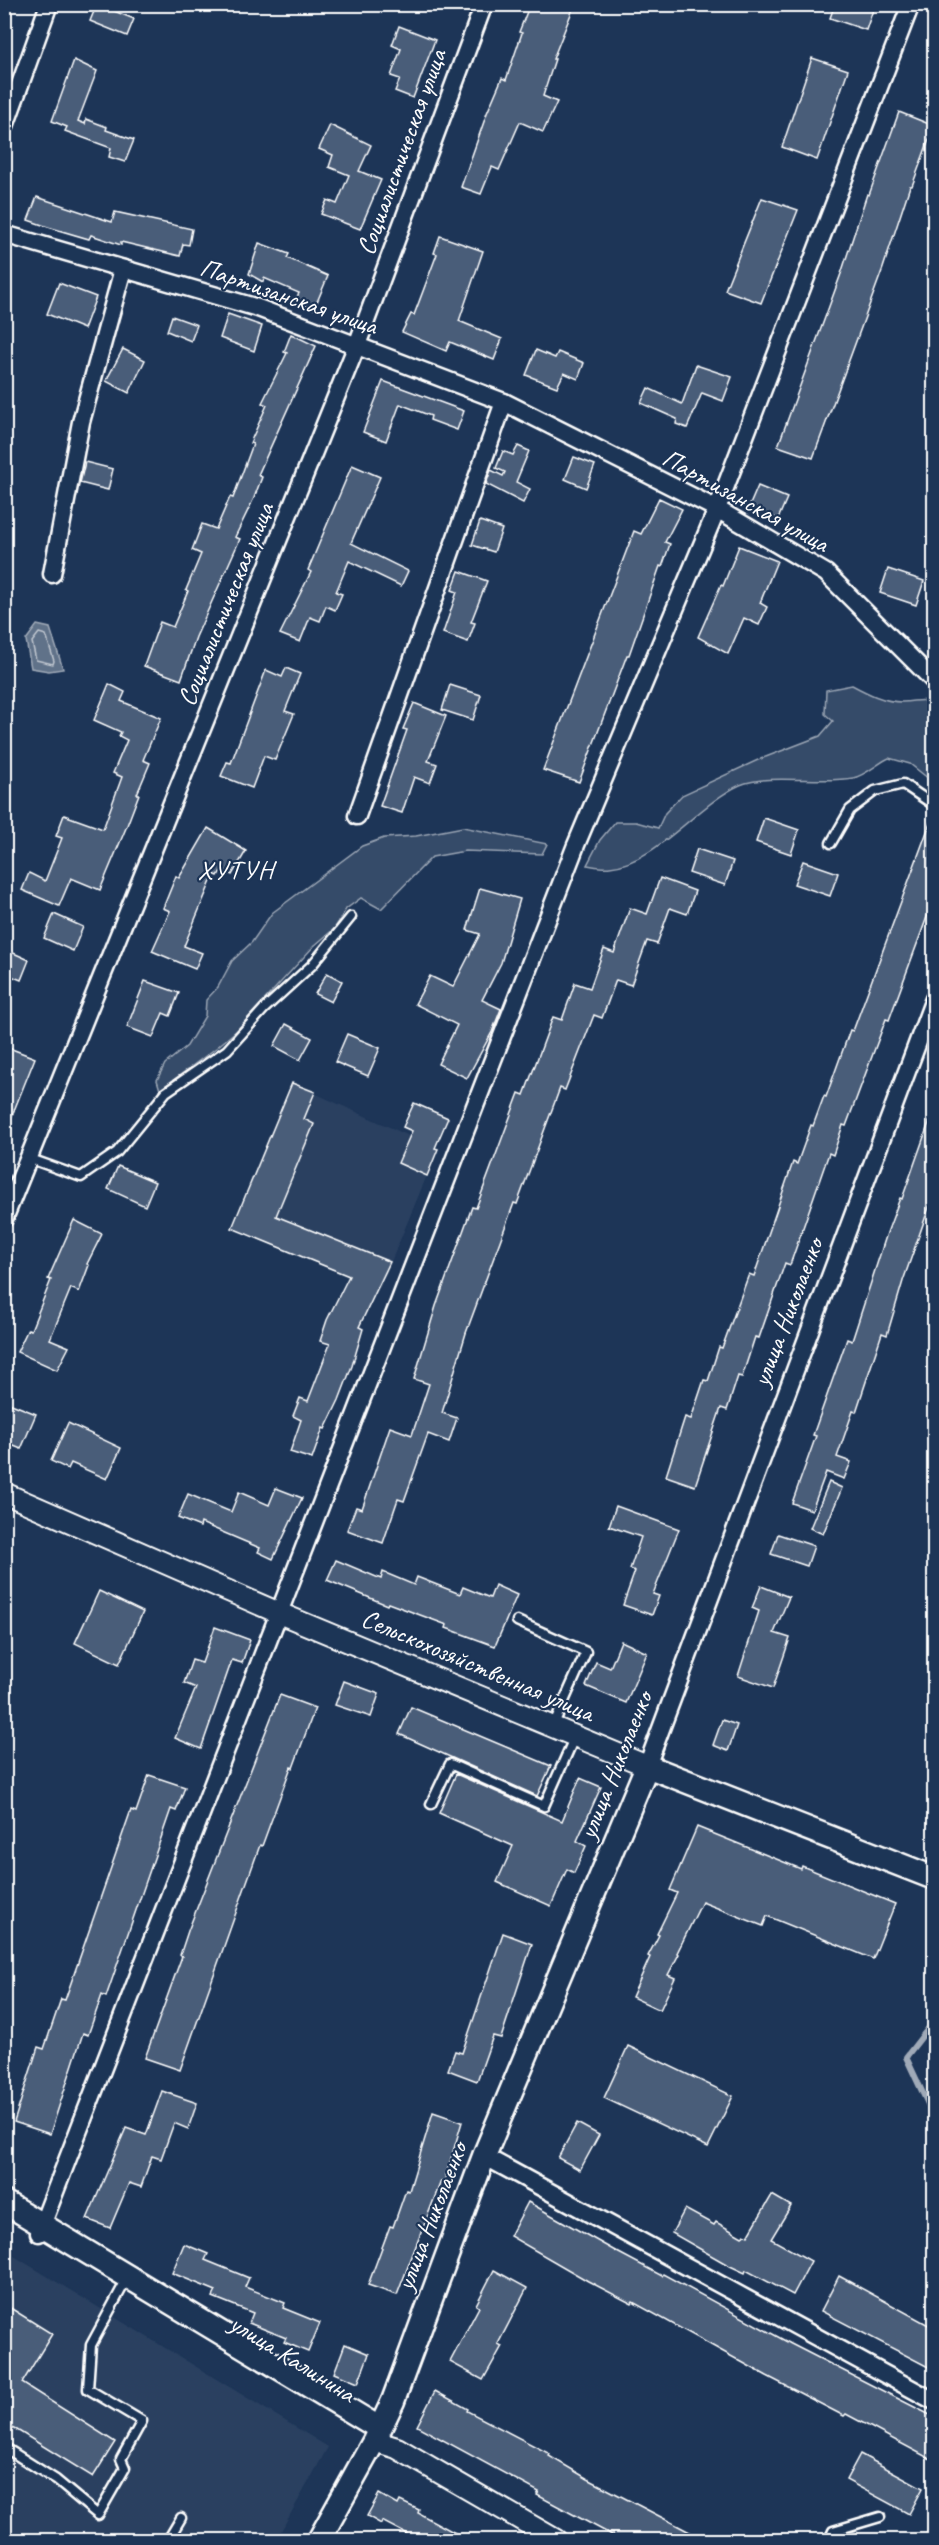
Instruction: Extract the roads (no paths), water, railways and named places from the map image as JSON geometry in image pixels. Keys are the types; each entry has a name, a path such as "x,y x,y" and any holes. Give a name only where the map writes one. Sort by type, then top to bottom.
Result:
{"main road":[{"name":"Сельскохозяйственная улица","path":"647,1766 934,1878"},
{"name":"улица Николаенко","path":"305,2541 393,2401 484,2156 647,1766"},
{"path":"4,2202 40,2229 372,2432"},
{"name":"улица Калинина","path":"4,2213 40,2229 123,2286 372,2432"},
{"name":"улица Николаенко","path":"319,2541 372,2432"}],"street":[{"path":"4,129 49,4"},
{"name":"Социалистическая улица","path":"4,1219 357,345 484,4"},
{"path":"40,2229 576,845 717,509 910,4"},
{"name":"Партизанская улица","path":"4,234 258,308 504,402 717,509 826,573 934,681"},
{"path":"52,573 81,422 123,269"},
{"path":"357,816 504,402"},
{"name":"улица Николаенко","path":"647,1766 934,999"},
{"name":"Сельскохозяйственная улица","path":"4,1493 279,1613 647,1766"},
{"path":"484,2156 934,2400"},
{"path":"372,2432 556,2541"}],"lane":[{"path":"831,843 850,810 875,790 903,784 934,805"},
{"path":"28,1158 81,1177 117,1152 166,1092 227,1050 264,1009 312,965 351,917"},
{"path":"517,1621 586,1652 553,1727"},
{"path":"431,1804 450,1764 544,1806 575,1736"},
{"path":"4,2446 56,2480 98,2515 125,2468 121,2459 142,2421 88,2389 91,2345 123,2286"},
{"path":"829,2541 833,2531 880,2517"},
{"path":"168,2541 181,2518"}],"water":[{"path":"37,625 50,628 63,669 49,671 31,668 26,640"}],"waterway":[{"path":"934,2021 906,2057 934,2117"}],"district":[{"name":"ХУТУН","path":"236,870"}]}
